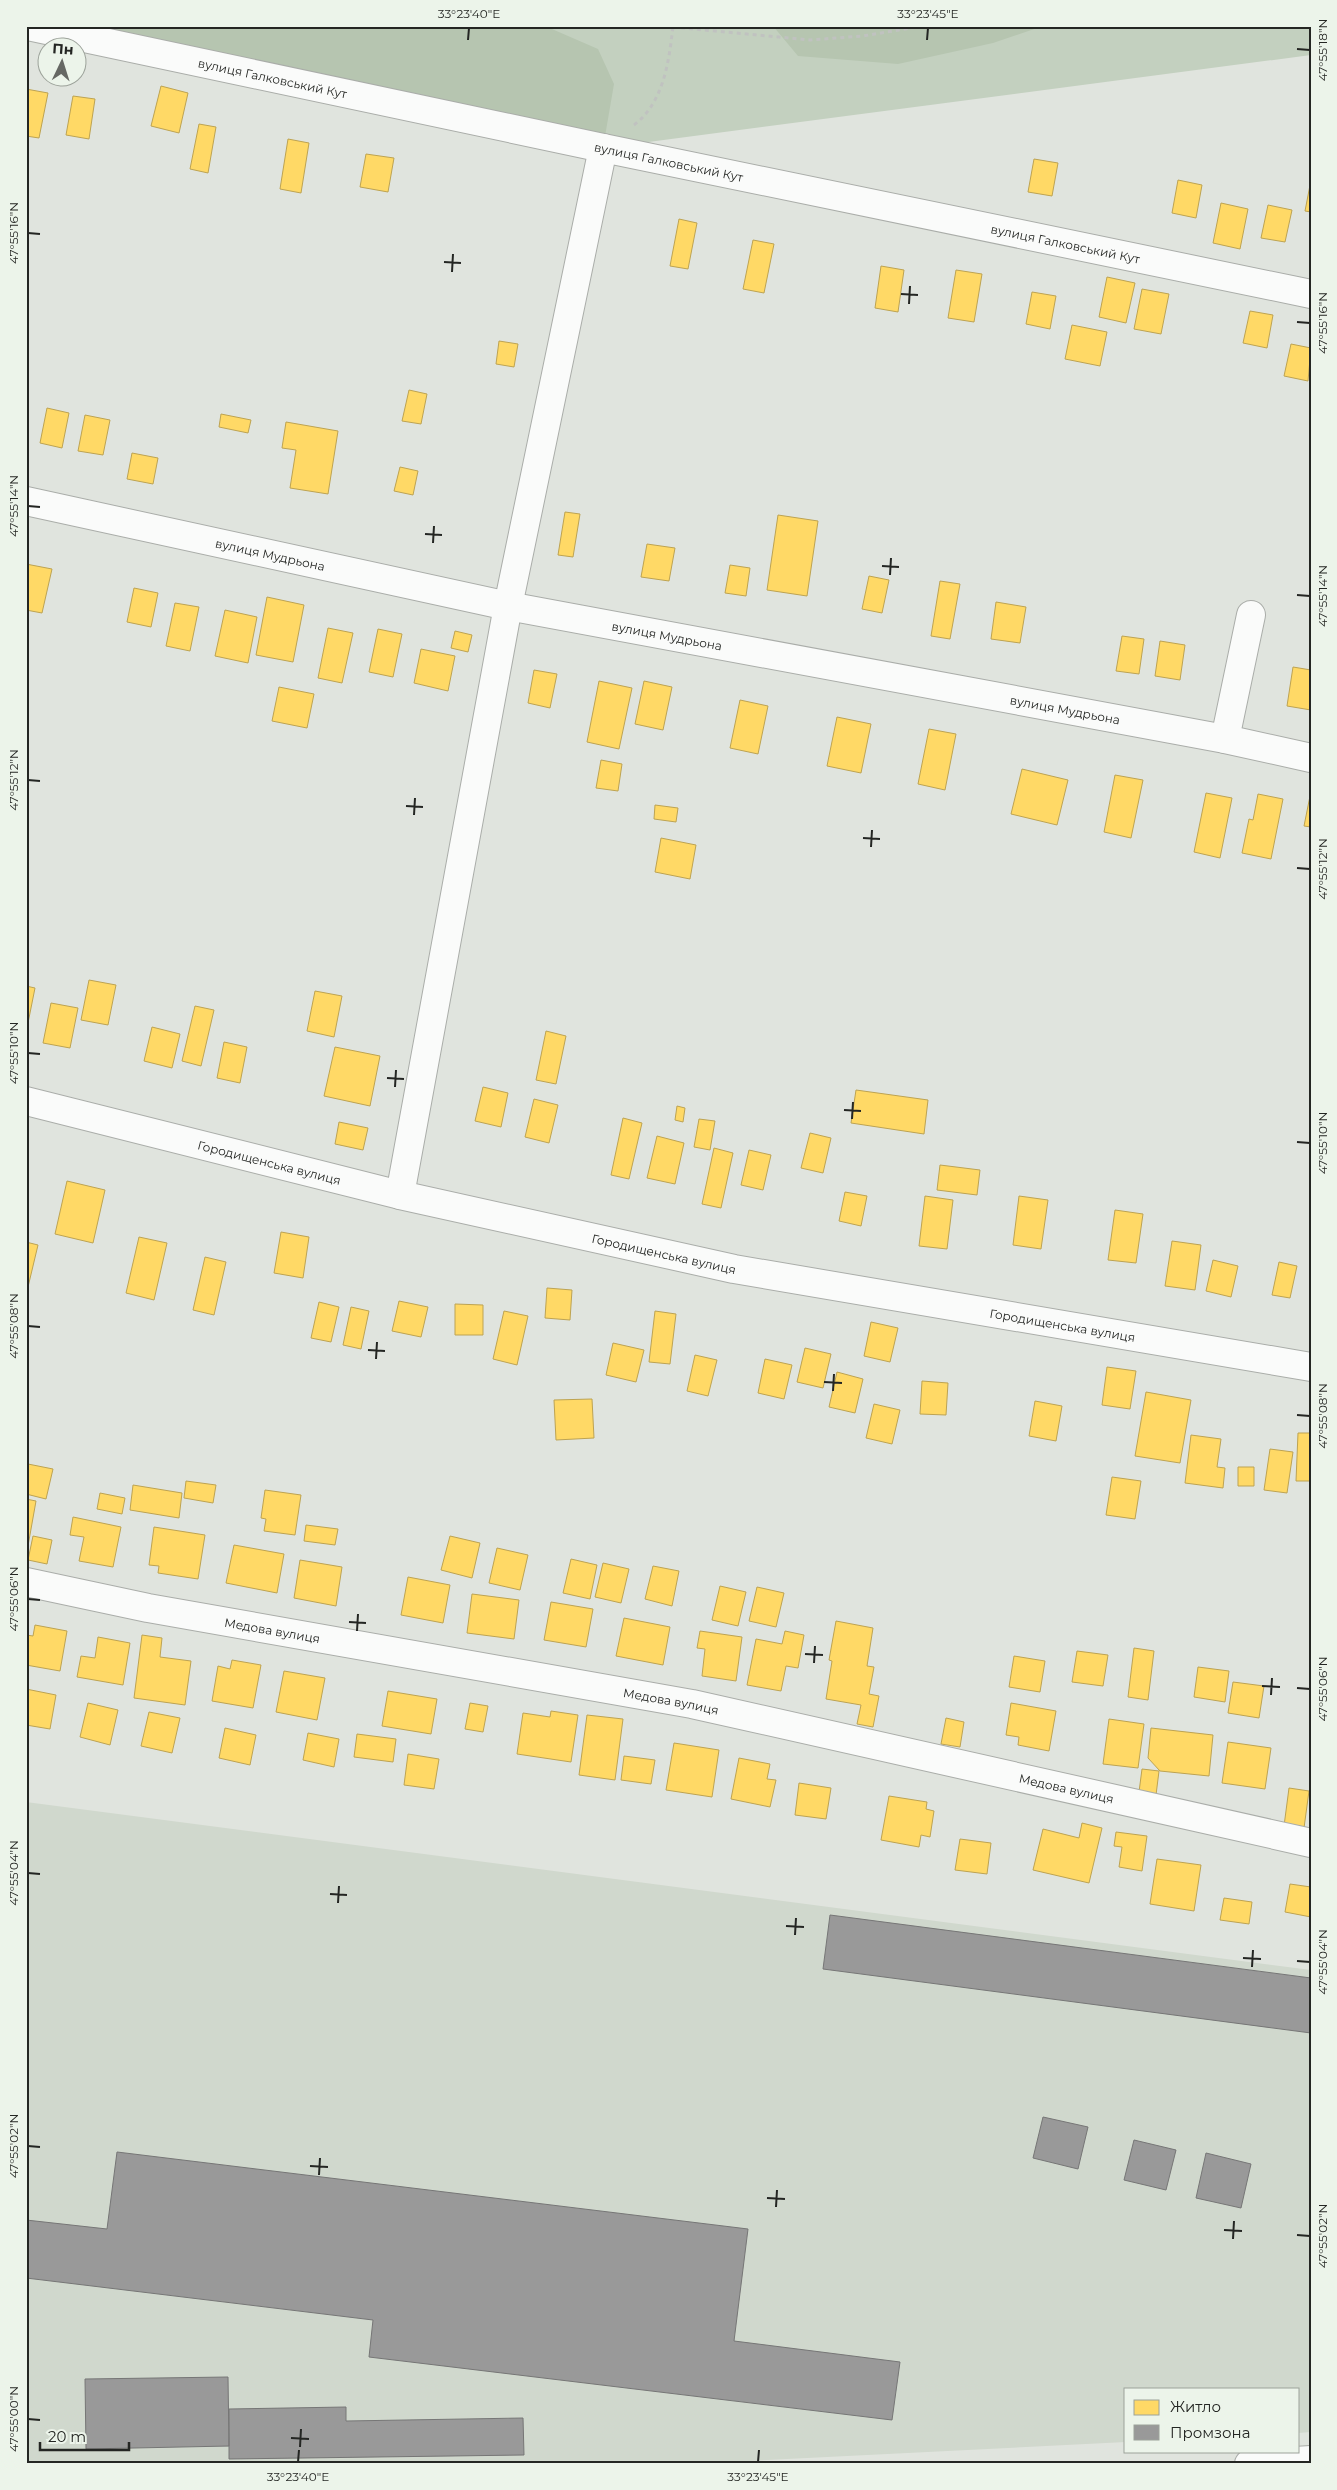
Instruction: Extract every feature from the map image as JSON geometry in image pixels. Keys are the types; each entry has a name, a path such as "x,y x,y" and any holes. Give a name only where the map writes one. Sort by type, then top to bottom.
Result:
{"street":[{"name":"вулиця Галковський Кут","path":"28,26 603,148 1311,294"},
{"path":"400,1195 508,606 603,148"},
{"name":"вулиця Мудрьона","path":"26,501 508,606 1225,739 1311,758"},
{"path":"1225,739 1251,615"},
{"name":"Городищенська вулиця","path":"26,1101 400,1195 734,1269 1311,1367"},
{"name":"Медова вулиця","path":"26,1582 148,1608 692,1704 1311,1843"},
{"path":"1249,2464 1311,2460"}],"path":[{"path":"603,148 641,120 654,102 669,59 673,26 810,40 863,36 923,26"}],"shaded area":[{"path":"26,1802 1311,1970 1311,2432 1300,2433 1300,2388 1124,2388 1124,2442 689,2464 26,2464"}],"green space":[{"path":"28,26 1311,26 1311,55 603,148"},
{"path":"28,26 545,26 598,49 614,84 603,148"},
{"path":"773,26 1043,26 993,43 898,64 798,56"}],"building: Житло":[{"path":"161,86 188,93 179,133 151,126"},
{"path":"26,89 48,93 39,138 26,136"},
{"path":"73,96 95,99 89,139 66,135"},
{"path":"199,124 216,127 208,173 190,169"},
{"path":"288,139 309,143 301,193 280,189"},
{"path":"366,154 394,158 388,192 360,187"},
{"path":"1034,159 1058,163 1052,196 1028,192"},
{"path":"1178,180 1202,185 1196,218 1172,213"},
{"path":"1311,180 1311,212 1305,211"},
{"path":"1221,203 1248,209 1240,249 1213,243"},
{"path":"1268,205 1292,210 1285,242 1261,238"},
{"path":"679,219 697,223 688,269 670,266"},
{"path":"753,240 774,244 764,293 743,289"},
{"path":"881,266 904,270 898,312 875,308"},
{"path":"956,270 982,274 974,322 948,318"},
{"path":"1107,277 1135,283 1126,323 1099,317"},
{"path":"1142,289 1169,294 1161,334 1134,329"},
{"path":"1032,292 1056,296 1050,329 1026,324"},
{"path":"1250,311 1273,315 1267,348 1243,343"},
{"path":"1072,325 1107,332 1100,366 1065,359"},
{"path":"499,341 518,344 514,367 496,364"},
{"path":"1291,344 1311,348 1308,381 1284,376"},
{"path":"409,390 427,394 421,424 402,421"},
{"path":"47,408 69,413 62,448 40,443"},
{"path":"221,414 251,420 248,433 219,427"},
{"path":"85,415 110,420 103,455 78,451"},
{"path":"286,422 338,431 328,494 290,488 296,450 282,448"},
{"path":"132,453 158,458 153,484 127,479"},
{"path":"400,467 418,471 413,495 394,491"},
{"path":"565,512 580,514 573,557 558,555"},
{"path":"778,515 818,521 807,596 767,590"},
{"path":"647,544 675,548 669,581 641,577"},
{"path":"26,564 52,569 42,613 26,610"},
{"path":"730,565 750,568 746,596 725,593"},
{"path":"869,576 889,580 882,613 862,609"},
{"path":"940,581 960,584 950,639 931,636"},
{"path":"134,588 158,593 151,627 127,622"},
{"path":"267,597 304,605 293,662 256,655"},
{"path":"996,602 1026,607 1020,643 991,639"},
{"path":"175,603 199,607 190,651 166,646"},
{"path":"225,610 257,617 248,663 215,656"},
{"path":"328,628 353,633 342,683 318,678"},
{"path":"378,629 402,634 393,677 369,672"},
{"path":"455,631 472,635 468,652 451,648"},
{"path":"1122,636 1144,639 1139,674 1116,671"},
{"path":"1160,641 1185,645 1180,680 1155,676"},
{"path":"421,649 455,656 448,691 414,683"},
{"path":"1293,667 1311,670 1311,710 1287,706"},
{"path":"534,670 557,674 550,708 528,703"},
{"path":"599,681 632,688 619,749 587,742"},
{"path":"644,681 672,687 663,730 635,724"},
{"path":"279,687 314,694 307,728 272,721"},
{"path":"740,700 768,706 758,754 730,748"},
{"path":"837,717 871,724 861,773 827,766"},
{"path":"929,729 956,734 945,790 918,784"},
{"path":"601,760 622,764 618,791 596,788"},
{"path":"1022,769 1068,780 1057,825 1011,814"},
{"path":"1115,775 1143,780 1131,838 1104,832"},
{"path":"1311,791 1311,827 1304,826"},
{"path":"1206,793 1232,798 1220,858 1194,852"},
{"path":"1258,794 1283,799 1271,859 1242,853 1249,819 1253,820"},
{"path":"655,805 678,808 676,822 654,819"},
{"path":"661,838 696,845 690,879 655,872"},
{"path":"89,980 116,985 108,1025 81,1020"},
{"path":"26,986 35,988 27,1028 26,1028"},
{"path":"315,991 342,996 334,1037 307,1031"},
{"path":"51,1003 78,1008 70,1048 43,1043"},
{"path":"195,1006 214,1010 201,1066 182,1061"},
{"path":"152,1027 180,1034 172,1068 144,1061"},
{"path":"546,1031 566,1036 556,1084 536,1080"},
{"path":"224,1042 247,1047 240,1083 217,1078"},
{"path":"335,1047 380,1056 370,1106 324,1096"},
{"path":"483,1087 508,1093 501,1127 475,1121"},
{"path":"856,1090 928,1100 924,1134 851,1123"},
{"path":"534,1099 558,1105 549,1143 525,1137"},
{"path":"677,1106 685,1108 683,1122 675,1120"},
{"path":"623,1118 642,1123 629,1179 611,1175"},
{"path":"699,1119 715,1121 710,1150 694,1147"},
{"path":"339,1122 368,1128 363,1150 335,1144"},
{"path":"810,1133 831,1138 823,1173 801,1168"},
{"path":"657,1136 684,1143 675,1184 647,1178"},
{"path":"714,1148 733,1153 721,1208 702,1204"},
{"path":"749,1150 771,1155 763,1190 741,1185"},
{"path":"940,1165 980,1170 977,1195 937,1190"},
{"path":"67,1181 105,1190 93,1243 55,1234"},
{"path":"845,1192 867,1196 861,1226 839,1221"},
{"path":"925,1196 953,1200 947,1249 919,1246"},
{"path":"1019,1196 1048,1200 1041,1249 1013,1245"},
{"path":"1115,1210 1143,1214 1136,1263 1108,1260"},
{"path":"281,1232 309,1237 303,1278 274,1273"},
{"path":"139,1237 167,1243 154,1300 126,1293"},
{"path":"1172,1241 1201,1245 1195,1290 1165,1286"},
{"path":"26,1242 38,1245 28,1287 26,1286"},
{"path":"205,1257 226,1262 214,1315 193,1310"},
{"path":"1213,1260 1238,1266 1231,1297 1206,1291"},
{"path":"1279,1262 1297,1266 1290,1298 1272,1295"},
{"path":"547,1288 572,1290 570,1320 545,1318"},
{"path":"399,1301 428,1307 421,1337 392,1331"},
{"path":"319,1302 339,1307 331,1342 311,1338"},
{"path":"455,1304 483,1305 483,1335 455,1335"},
{"path":"351,1307 369,1311 361,1349 343,1345"},
{"path":"504,1311 528,1316 517,1365 493,1359"},
{"path":"655,1311 676,1314 670,1364 649,1362"},
{"path":"871,1322 898,1328 890,1362 864,1356"},
{"path":"613,1343 644,1350 636,1382 606,1375"},
{"path":"805,1348 831,1354 823,1388 797,1382"},
{"path":"695,1355 717,1360 708,1396 687,1391"},
{"path":"765,1359 792,1365 784,1399 758,1393"},
{"path":"1107,1367 1136,1371 1130,1409 1102,1405"},
{"path":"837,1372 863,1379 855,1413 829,1407"},
{"path":"922,1381 948,1383 946,1415 920,1414"},
{"path":"1146,1392 1191,1400 1180,1463 1135,1456"},
{"path":"592,1399 594,1438 556,1440 554,1400"},
{"path":"1035,1401 1062,1406 1056,1441 1029,1436"},
{"path":"874,1404 900,1410 892,1444 866,1438"},
{"path":"1298,1433 1311,1433 1311,1481 1296,1481"},
{"path":"1191,1435 1221,1439 1217,1467 1225,1468 1223,1488 1185,1483"},
{"path":"1270,1449 1293,1452 1287,1493 1264,1490"},
{"path":"28,1464 53,1469 46,1499 26,1494"},
{"path":"1238,1467 1254,1467 1254,1486 1238,1486"},
{"path":"1112,1477 1141,1481 1135,1519 1106,1515"},
{"path":"186,1481 216,1485 213,1503 184,1498"},
{"path":"133,1485 182,1493 179,1518 130,1510"},
{"path":"265,1490 301,1495 295,1535 264,1531 266,1519 261,1518"},
{"path":"100,1493 125,1498 122,1514 97,1509"},
{"path":"26,1499 36,1501 28,1546 26,1546"},
{"path":"73,1517 121,1527 113,1567 79,1561 84,1537 70,1535"},
{"path":"306,1525 338,1529 335,1545 304,1541"},
{"path":"154,1527 205,1535 198,1579 158,1573 159,1566 149,1565"},
{"path":"33,1536 52,1540 47,1564 28,1560"},
{"path":"450,1536 480,1543 472,1578 441,1570"},
{"path":"234,1545 284,1554 277,1593 226,1583"},
{"path":"497,1548 528,1555 520,1590 489,1583"},
{"path":"571,1559 597,1565 590,1599 563,1593"},
{"path":"300,1560 342,1567 336,1606 294,1598"},
{"path":"603,1563 629,1569 621,1603 595,1597"},
{"path":"653,1566 679,1571 672,1606 645,1599"},
{"path":"408,1577 450,1585 443,1623 401,1615"},
{"path":"720,1586 746,1592 738,1626 712,1620"},
{"path":"757,1587 784,1593 776,1627 749,1621"},
{"path":"472,1594 519,1600 514,1639 467,1633"},
{"path":"551,1602 593,1609 586,1647 544,1640"},
{"path":"624,1618 670,1627 663,1665 616,1656"},
{"path":"836,1621 873,1628 867,1666 874,1667 869,1694 879,1696 873,1727 857,1724 861,1705 826,1699 832,1661 829,1660"},
{"path":"35,1625 67,1631 60,1671 26,1665 26,1635 33,1636"},
{"path":"700,1631 742,1637 736,1681 702,1676 705,1649 697,1648"},
{"path":"785,1631 804,1635 798,1668 786,1666 781,1691 747,1685 756,1639 782,1644"},
{"path":"142,1635 162,1638 160,1657 191,1661 185,1705 134,1698"},
{"path":"98,1637 130,1643 123,1685 77,1677 81,1656 95,1658"},
{"path":"1134,1648 1154,1651 1148,1700 1128,1697"},
{"path":"1077,1651 1108,1655 1103,1686 1072,1682"},
{"path":"1014,1656 1045,1661 1040,1692 1009,1687"},
{"path":"232,1660 261,1665 253,1708 212,1701 218,1666 230,1669"},
{"path":"1198,1667 1229,1671 1225,1702 1194,1697"},
{"path":"284,1671 325,1678 317,1720 276,1712"},
{"path":"1233,1682 1264,1686 1259,1718 1228,1713"},
{"path":"26,1689 56,1695 50,1729 26,1725"},
{"path":"388,1691 437,1699 431,1734 382,1726"},
{"path":"88,1703 118,1710 110,1745 80,1737"},
{"path":"470,1703 488,1706 483,1732 465,1729"},
{"path":"1011,1703 1056,1711 1049,1751 1018,1745 1019,1737 1006,1735"},
{"path":"551,1711 578,1715 571,1762 517,1754 523,1713 550,1717"},
{"path":"149,1712 180,1718 172,1753 141,1746"},
{"path":"587,1715 623,1719 615,1780 579,1775"},
{"path":"946,1718 964,1722 960,1747 941,1744"},
{"path":"1109,1719 1144,1724 1138,1768 1103,1764"},
{"path":"225,1728 256,1735 250,1765 219,1758"},
{"path":"1151,1728 1213,1735 1209,1776 1160,1771 1148,1758"},
{"path":"308,1733 339,1739 334,1767 303,1760"},
{"path":"357,1734 396,1739 393,1762 354,1757"},
{"path":"1228,1742 1271,1748 1265,1789 1222,1783"},
{"path":"674,1743 719,1750 712,1797 666,1790"},
{"path":"408,1754 439,1759 434,1789 404,1785"},
{"path":"624,1756 655,1760 651,1784 621,1780"},
{"path":"739,1758 770,1764 767,1779 776,1780 770,1807 731,1799"},
{"path":"1142,1769 1159,1771 1156,1795 1139,1792"},
{"path":"799,1783 831,1788 826,1819 795,1815"},
{"path":"1289,1788 1309,1791 1304,1828 1284,1826"},
{"path":"889,1796 927,1802 926,1809 934,1811 930,1837 921,1835 919,1847 881,1840"},
{"path":"1082,1823 1102,1828 1089,1883 1033,1870 1043,1829 1079,1838"},
{"path":"1116,1832 1147,1836 1142,1871 1119,1867 1122,1847 1114,1846"},
{"path":"960,1839 991,1843 987,1874 955,1870"},
{"path":"1157,1859 1201,1865 1194,1911 1150,1904"},
{"path":"1290,1884 1311,1887 1311,1917 1285,1912"},
{"path":"1224,1898 1252,1902 1249,1924 1220,1920"}],"building: Промзона":[{"path":"830,1915 1311,1978 1311,2033 823,1969"},
{"path":"1043,2117 1088,2127 1078,2169 1033,2158"},
{"path":"1134,2140 1176,2150 1166,2190 1124,2180"},
{"path":"117,2152 748,2229 734,2341 900,2362 892,2420 369,2357 373,2320 26,2278 26,2220 107,2229"},
{"path":"1206,2153 1251,2164 1241,2208 1196,2198"},
{"path":"228,2377 229,2446 86,2449 85,2379"},
{"path":"346,2407 346,2421 523,2418 524,2455 229,2459 229,2409"}]}
